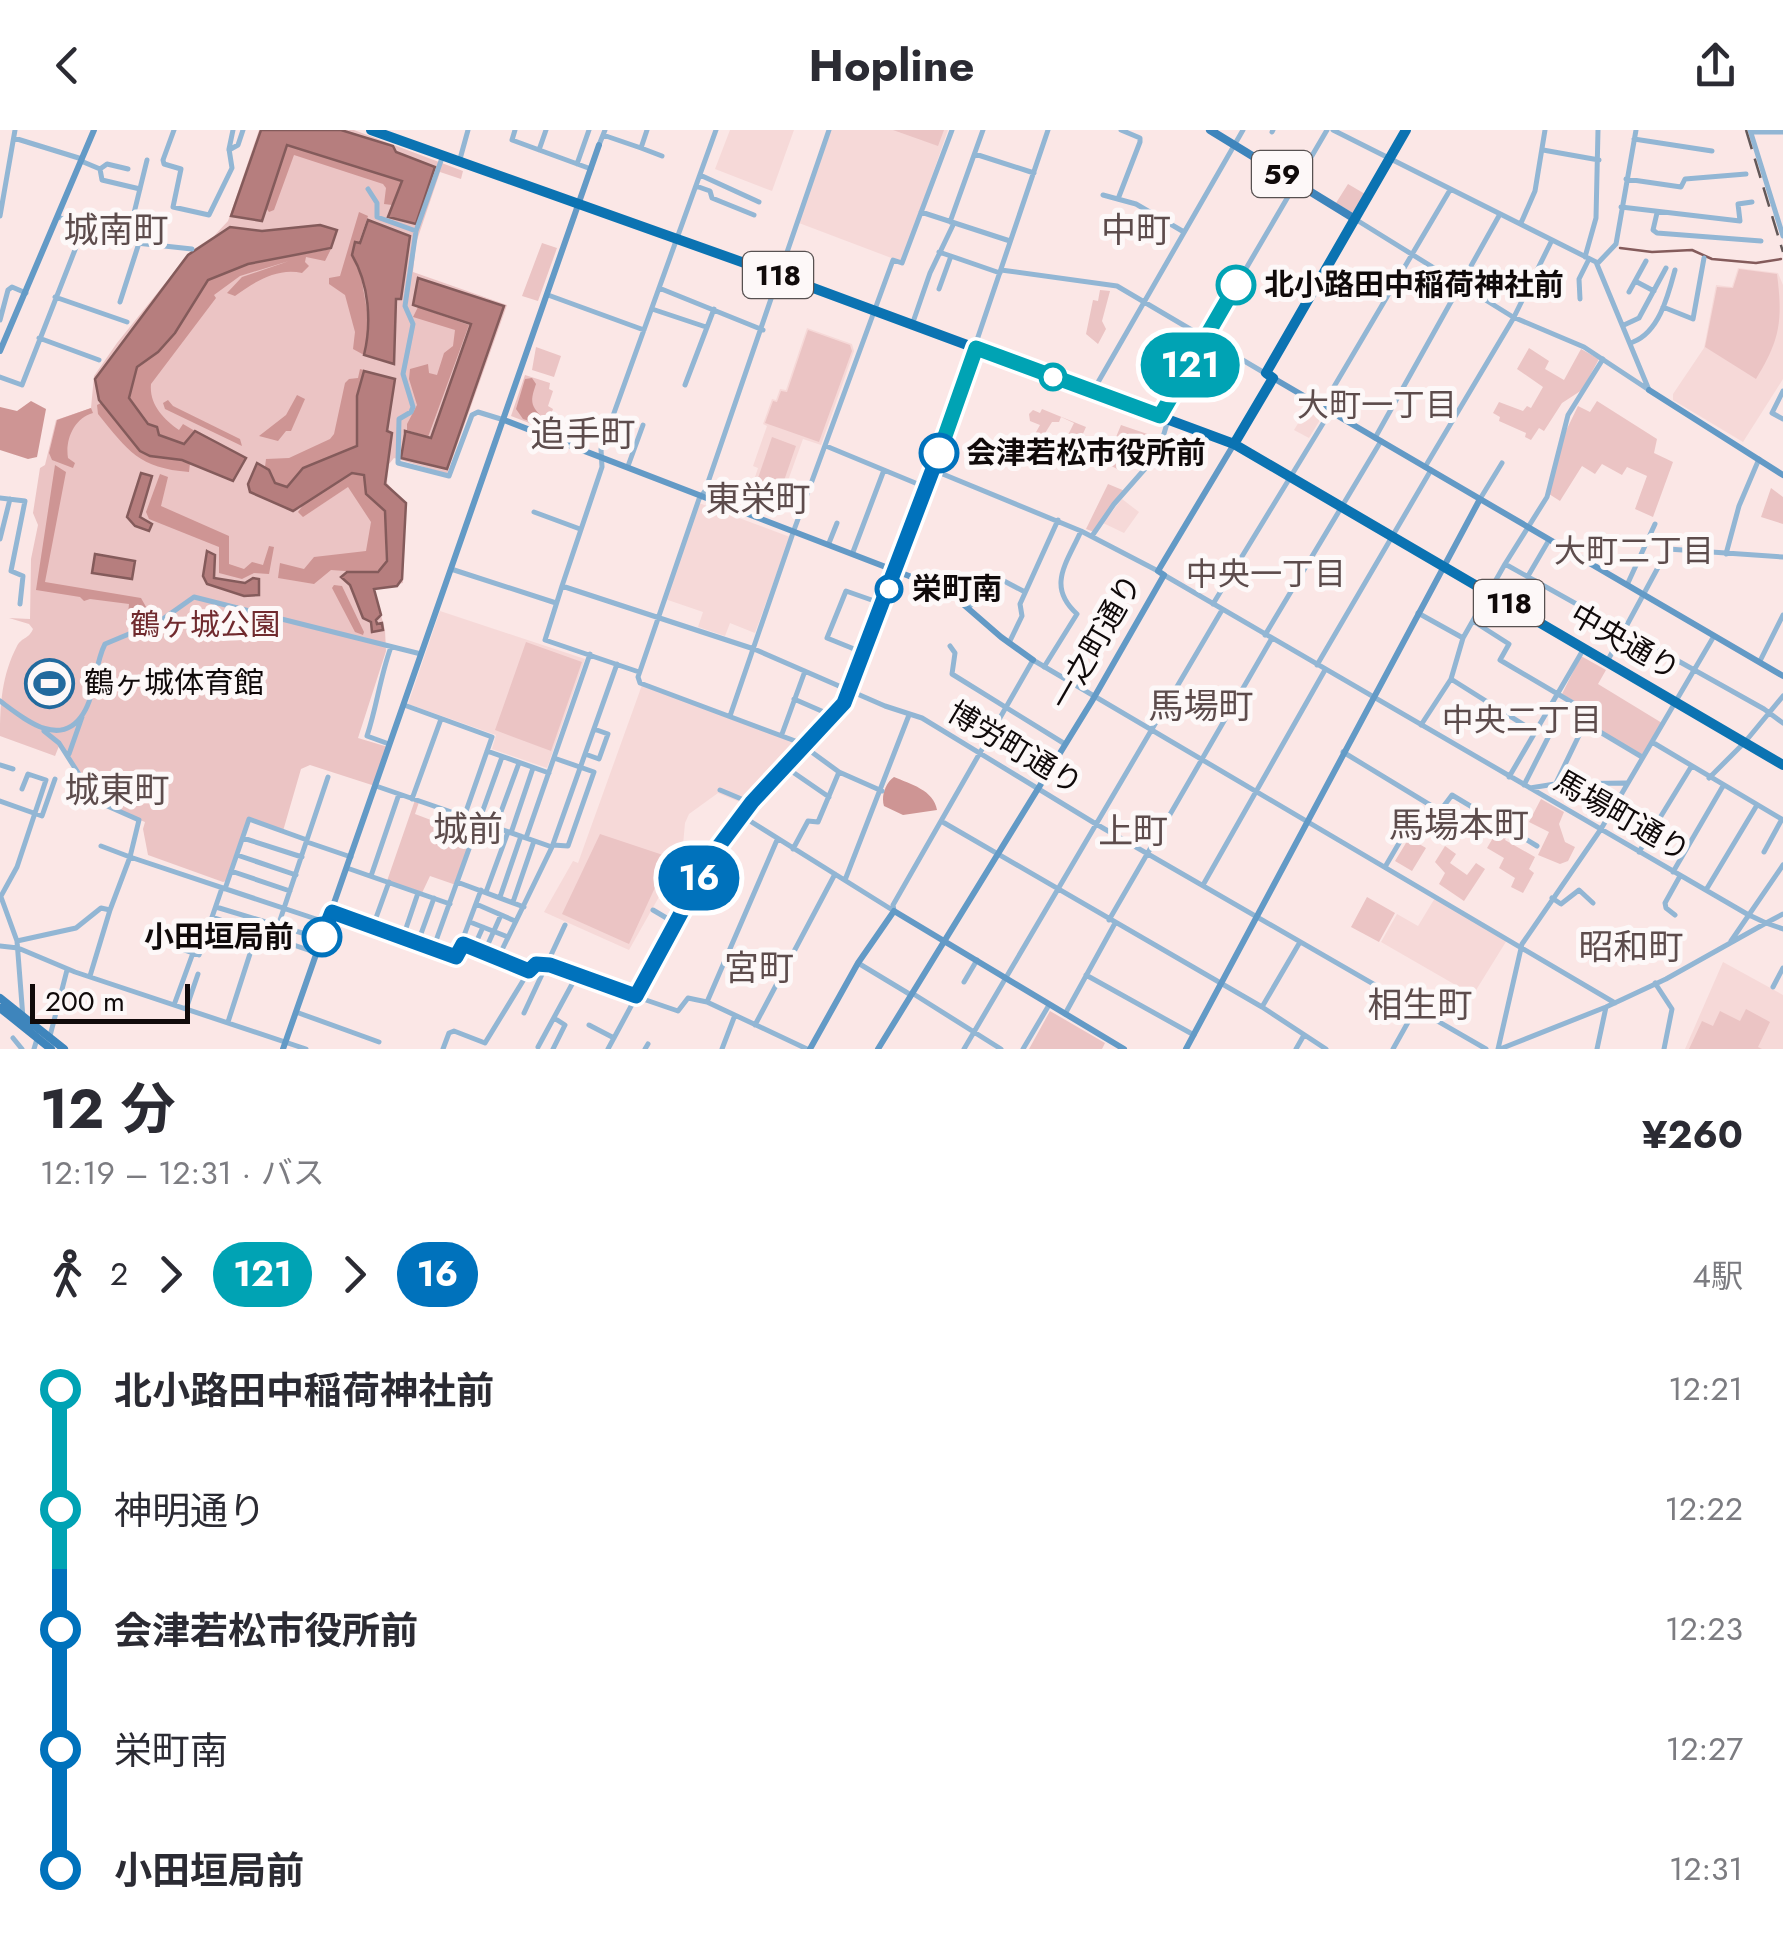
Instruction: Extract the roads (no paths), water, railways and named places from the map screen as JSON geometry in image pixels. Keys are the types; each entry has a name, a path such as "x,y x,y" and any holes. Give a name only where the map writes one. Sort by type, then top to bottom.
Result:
{"highway":[{"name":"118","path":"371,130 1234,444"},
{"name":"一之町通り","path":"1234,444 1406,130"},
{"name":"中央通り","path":"1234,444 1783,765"}],"main road":[{"name":"59","path":"1210,130 1354,220"},
{"path":"0,998 64,1049"},
{"path":"0,1008 35,1045 50,1049"}],"street":[{"path":"0,352 94,130"},
{"path":"174,130 164,160 164,164 181,168 173,207 209,215 232,168 229,150 233,130"},
{"path":"229,150 238,146 243,130"},
{"path":"459,162 468,130"},
{"path":"515,130 512,140 591,169"},
{"path":"539,150 546,130"},
{"path":"577,164 589,130"},
{"path":"641,148 647,130"},
{"path":"639,672 545,640 602,466 601,449 716,130"},
{"path":"829,130 763,330 703,495 698,499 639,672 640,684 782,735 804,745 839,772 882,791"},
{"path":"730,716 893,260 902,263 952,130"},
{"path":"912,325 983,130"},
{"path":"608,1049 713,854 751,803 834,716 850,690 933,470 1048,130"},
{"path":"1118,199 1140,142 1140,138 1121,130"},
{"path":"1094,391 1244,130"},
{"path":"1092,536 1158,454 1164,418 1206,338 1330,130 1597,264 1649,390"},
{"path":"1520,224 1535,191 1545,130"},
{"path":"1580,299 1579,279 1596,218 1598,130"},
{"path":"1597,264 1616,244 1636,130"},
{"path":"1779,132 1751,131 1783,236"},
{"path":"284,1045 604,132 662,156"},
{"path":"0,216 15,134 100,169"},
{"path":"1634,139 1712,151"},
{"path":"1541,150 1598,160"},
{"path":"974,154 1034,173"},
{"path":"442,157 416,231 405,306 414,324 402,374 413,407 400,419 398,464 448,476 472,415 478,412 948,591 1033,660 1615,1003"},
{"path":"134,214 147,160"},
{"path":"100,169 106,164 128,169"},
{"path":"100,169 102,180 140,189"},
{"path":"1626,179 1681,186 1685,179 1746,174"},
{"path":"700,175 759,202"},
{"path":"696,186 710,192 712,198 754,215"},
{"path":"368,188 378,203 377,217 416,231"},
{"path":"1213,604 1290,477 1450,190"},
{"path":"1102,194 1136,204 1184,232"},
{"path":"1621,207 1740,220 1738,204 1752,202"},
{"path":"921,212 1010,242"},
{"path":"1657,212 1653,230 1657,233 1761,242"},
{"path":"1065,1014 1148,854 1500,214"},
{"path":"0,376 22,385 80,237 82,230 78,224 58,217"},
{"path":"1354,220 1513,317 1560,334 1604,359 1783,476"},
{"path":"80,237 192,250"},
{"path":"1318,665 1392,537 1552,240"},
{"path":"120,302 139,243"},
{"path":"938,252 1001,272 1114,285 1144,300 1783,676"},
{"path":"938,289 951,256"},
{"path":"1663,307 1693,318 1704,258"},
{"path":"1629,292 1646,261"},
{"path":"1624,325 1639,318 1666,268"},
{"path":"1632,342 1646,336 1663,307 1675,270"},
{"path":"930,273 942,278"},
{"path":"1636,281 1654,291"},
{"path":"0,320 8,290 12,287 26,293"},
{"path":"659,288 763,330"},
{"path":"548,295 644,330"},
{"path":"55,297 128,322"},
{"path":"685,385 714,308"},
{"path":"652,309 706,328"},
{"path":"39,338 99,360"},
{"path":"1422,725 1451,680 1462,638 1549,492 1568,415 1604,359"},
{"path":"1783,391 1772,412 1783,420"},
{"path":"628,466 644,425"},
{"name":"一之町通り","path":"878,1049 1094,696 1234,444"},
{"path":"826,446 926,487"},
{"path":"1726,554 1739,506 1758,459"},
{"path":"1186,1049 1372,696 1502,463"},
{"path":"853,552 884,470"},
{"name":"馬場町通り","path":"933,470 1081,530 1161,573 1677,874 1747,914 1783,929"},
{"path":"0,498 25,501 11,572 23,576 20,604"},
{"path":"0,539 10,499"},
{"path":"534,512 580,529"},
{"path":"1009,643 1022,616 1020,604 1058,520"},
{"path":"829,543 837,524"},
{"path":"1627,585 1656,524"},
{"path":"1044,666 1077,614 1063,602 1058,584 1081,530"},
{"path":"1528,576 1550,540"},
{"path":"1607,662 1668,549 1783,557"},
{"path":"1505,564 1783,723"},
{"path":"451,569 556,603"},
{"path":"969,608 999,580 1025,592"},
{"name":"博労町通り","path":"562,586 754,649 910,714 1486,1049"},
{"path":"864,653 826,638 846,590 883,604"},
{"path":"68,756 105,644 160,621 194,597 421,654"},
{"path":"964,1049 1222,610"},
{"path":"1418,613 1462,638"},
{"path":"1759,662 1783,615"},
{"path":"1473,622 1509,644 1500,660 1590,712 1555,784"},
{"path":"1499,1049 1520,946 1600,829 1714,636"},
{"path":"950,646 955,653 952,674 1065,744"},
{"path":"390,744 367,736 376,711 380,674 392,647"},
{"path":"1509,777 1584,648"},
{"path":"500,897 527,838 590,654"},
{"path":"442,1049 449,1033 454,1031 486,1042 536,964 678,1011 688,998 707,1002 808,1049 894,910 893,905 1033,660"},
{"path":"498,958 553,846 617,664"},
{"path":"1203,886 1326,670"},
{"path":"782,735 804,671"},
{"path":"1451,680 1535,732"},
{"path":"1709,778 1783,696"},
{"path":"794,700 834,716"},
{"path":"0,701 60,743 96,801 139,820 90,976"},
{"path":"404,704 492,737 464,817"},
{"path":"41,729 64,728 83,714"},
{"path":"845,880 910,714"},
{"path":"412,798 442,718"},
{"path":"1556,722 1527,787 1627,783"},
{"path":"1540,723 1552,730"},
{"path":"1585,723 1642,757"},
{"path":"585,754 599,759 608,734 594,729"},
{"path":"1652,742 1782,820 1764,852"},
{"path":"487,751 549,773"},
{"path":"1342,752 1440,811 1452,795 1536,846"},
{"path":"434,949 502,757"},
{"path":"376,786 527,838 568,846 594,772 554,758"},
{"path":"496,828 520,763"},
{"path":"0,764 13,769"},
{"path":"784,766 828,797"},
{"path":"1639,852 1691,767"},
{"path":"332,912 456,957 533,768"},
{"path":"793,849 808,820 818,822 839,772"},
{"path":"22,789 28,774 46,780 17,868 0,895 17,945 23,1018"},
{"path":"274,938 328,777"},
{"path":"0,801 42,816 55,779"},
{"path":"1676,915 1665,903 1723,786"},
{"path":"720,790 751,803"},
{"path":"371,876 400,794"},
{"path":"1706,890 1757,805"},
{"path":"742,816 1124,1049"},
{"path":"181,950 199,955 249,819 351,857"},
{"path":"941,821 1262,1007 1326,1049"},
{"path":"242,838 302,857"},
{"path":"513,902 527,838"},
{"path":"1385,866 1402,838"},
{"path":"707,1002 777,839"},
{"path":"101,846 328,923"},
{"path":"236,855 296,875"},
{"path":"1730,943 1783,865"},
{"path":"347,868 450,904"},
{"path":"231,871 290,891"},
{"path":"756,1025 835,874"},
{"path":"373,926 389,882"},
{"path":"457,882 524,907"},
{"path":"1552,898 1562,904 1579,890 1594,903"},
{"path":"403,938 418,892"},
{"path":"418,943 434,898"},
{"path":"476,904 516,921"},
{"path":"216,907 322,939"},
{"path":"0,946 76,928 100,908 110,910"},
{"path":"652,910 676,923"},
{"path":"1499,1049 1606,1008 1783,914"},
{"path":"484,953 501,915"},
{"path":"212,917 317,953"},
{"path":"470,922 508,938"},
{"path":"524,1013 565,925"},
{"path":"474,948 483,927"},
{"path":"228,1022 257,932"},
{"path":"1262,1007 1300,942"},
{"path":"463,944 529,971"},
{"path":"17,945 68,970 228,1022 284,1045 306,1049"},
{"path":"174,1005 193,954"},
{"path":"964,982 977,960"},
{"path":"858,964 1001,1049"},
{"path":"50,1038 68,970"},
{"path":"1773,987 1782,970"},
{"path":"186,1009 198,974"},
{"path":"538,1046 577,975"},
{"path":"1086,975 1194,1035"},
{"path":"1656,983 1672,1009 1664,1049"},
{"path":"1023,1049 1049,1005"},
{"path":"1392,1049 1416,1008"},
{"path":"1598,1049 1606,1008"},
{"path":"296,1012 379,1042"},
{"path":"722,1049 736,1015"},
{"path":"553,1049 565,1025 554,1018"},
{"path":"590,1026 614,1038"},
{"path":"1296,1049 1304,1036"},
{"path":"14,1038 23,1049 35,1045"}],"waterway":[{"path":"1620,248 1652,252 1692,250 1712,259 1756,263 1781,259"}],"railway":[{"path":"1746,130 1783,252"}],"place":[{"name":"北小路田中稲荷神社前","path":"1236,285"},
{"name":"会津若松市役所前","path":"939,453"},
{"name":"栄町南","path":"889,589"},
{"name":"鶴ヶ城体育館","path":"49,683"},
{"name":"小田垣局前","path":"322,937"}],"district":[{"name":"城南町","path":"116,230"},
{"name":"中町","path":"1136,230"},
{"name":"大町一丁目","path":"1377,405"},
{"name":"追手町","path":"583,434"},
{"name":"東栄町","path":"758,499"},
{"name":"大町二丁目","path":"1634,551"},
{"name":"中央一丁目","path":"1266,574"},
{"name":"馬場町","path":"1201,706"},
{"name":"中央二丁目","path":"1522,720"},
{"name":"城東町","path":"117,790"},
{"name":"馬場本町","path":"1459,825"},
{"name":"城前","path":"468,829"},
{"name":"上町","path":"1133,831"},
{"name":"昭和町","path":"1631,947"},
{"name":"宮町","path":"759,968"},
{"name":"相生町","path":"1420,1005"}],"park label":[{"name":"鶴ヶ城公園","path":"205,625"}]}
